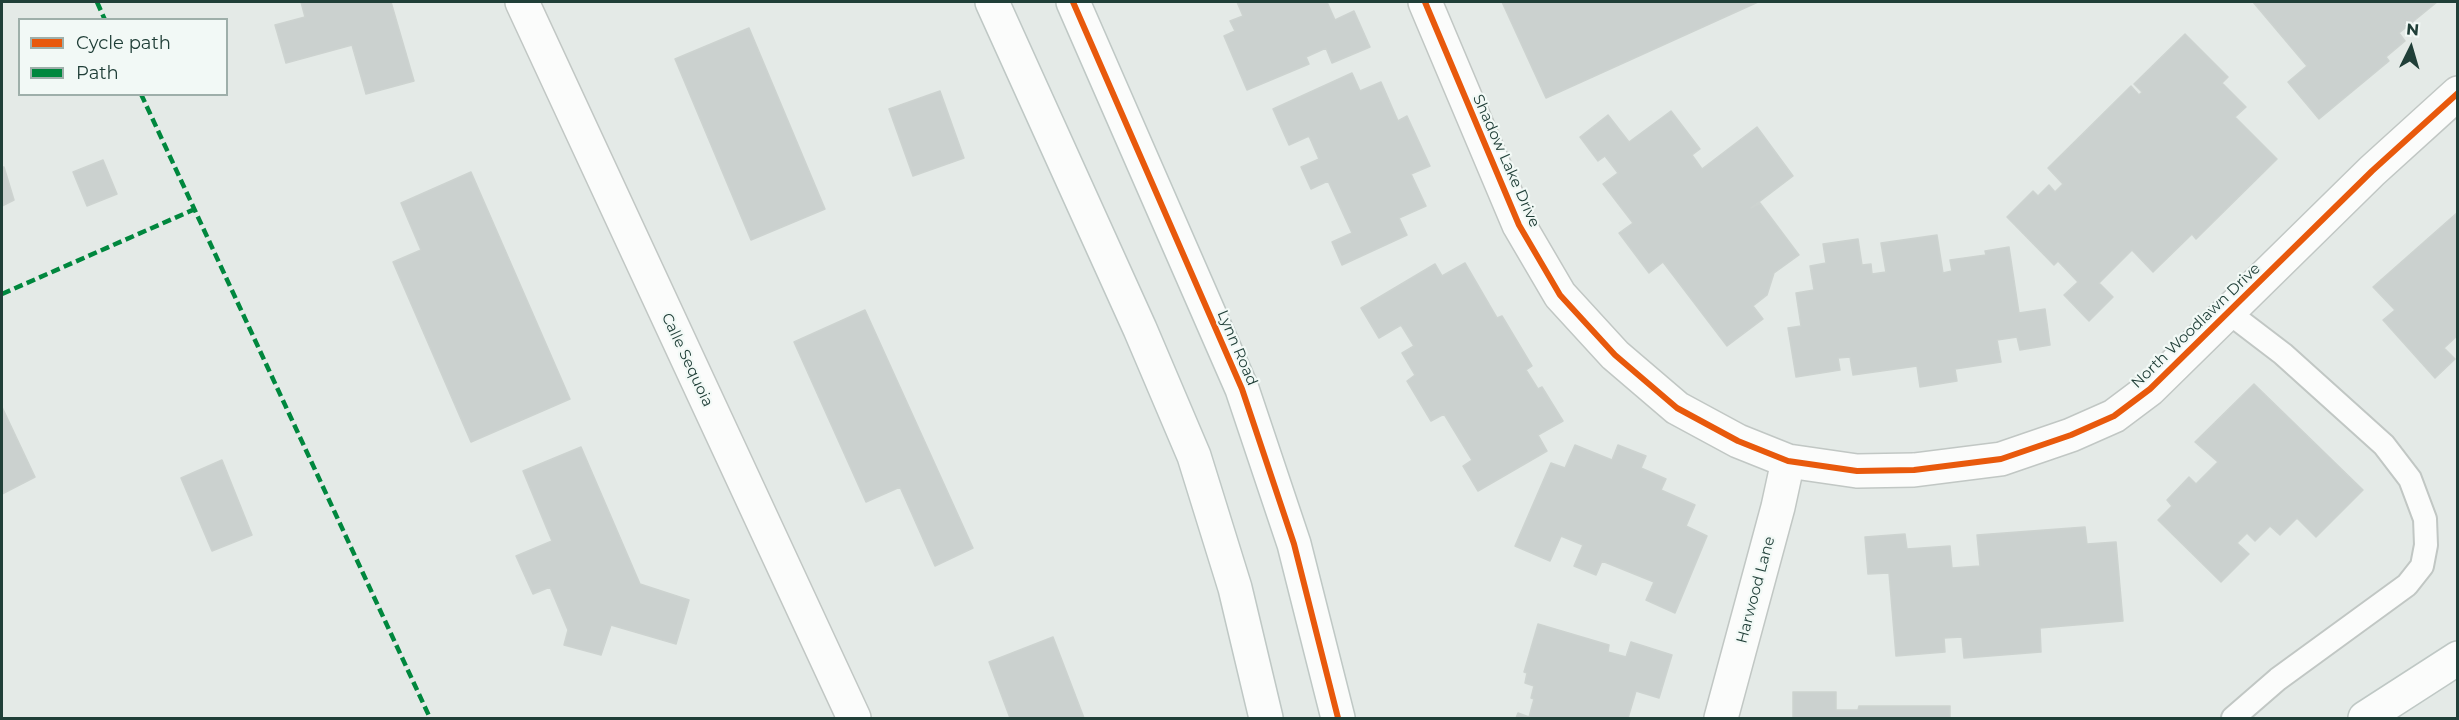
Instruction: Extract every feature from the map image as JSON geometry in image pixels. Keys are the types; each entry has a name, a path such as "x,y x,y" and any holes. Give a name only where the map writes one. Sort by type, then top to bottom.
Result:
{"street":[{"name":"Calle Sequoia","path":"522,2 854,718"},
{"path":"992,2 1140,329 1194,456 1235,588 1266,718"},
{"name":"Lynn Road","path":"1073,2 1242,389 1293,544 1338,718"},
{"name":"Shadow Lake Drive","path":"1425,2 1519,225 1560,295 1615,355 1677,408 1738,441 1788,461"},
{"name":"North Woodlawn Drive","path":"1788,461 1857,471 1903,471 2011,456 2071,435 2114,416 2150,390 2372,171 2457,93"},
{"name":"Harwood Lane","path":"1721,718 1778,507 1788,461"},
{"path":"2365,718 2457,658"}],"lane":[{"path":"2228,312 2283,354 2384,445 2410,479 2425,519 2426,544 2422,566 2407,585 2278,679 2233,718"}],"building":[{"path":"301,2 391,2 414,81 366,94 352,45 286,63 275,25 305,17"},
{"path":"1237,2 1327,2 1335,20 1354,11 1370,47 1332,63 1326,48 1306,57 1309,64 1247,90 1224,36 1235,31 1230,21 1243,16"},
{"path":"1502,2 1758,2 1546,98"},
{"path":"2253,2 2437,2 2399,33 2405,41 2386,57 2389,61 2319,119 2288,82 2307,66"},
{"path":"749,28 825,209 751,240 675,59"},
{"path":"2185,34 2228,77 2222,83 2246,107 2235,117 2277,159 2196,239 2192,234 2153,272 2132,250 2099,283 2113,297 2089,321 2064,295 2078,282 2058,261 2054,265 2007,217 2033,191 2038,196 2049,185 2055,192 2063,184 2048,168 2131,86 2139,95 2142,92 2134,84"},
{"path":"1352,73 1360,91 1381,82 1398,121 1407,116 1430,166 1411,174 1426,206 1399,218 1407,235 1342,265 1332,242 1352,233 1328,181 1311,189 1301,167 1319,159 1309,136 1289,145 1273,109"},
{"path":"940,91 964,158 913,176 889,109"},
{"path":"1671,111 1700,149 1692,155 1702,169 1757,127 1793,176 1751,208 1760,203 1799,255 1774,273 1767,295 1753,306 1763,319 1727,346 1663,262 1649,273 1619,233 1633,223 1603,184 1618,173 1605,156 1598,161 1580,137 1608,115 1629,142"},
{"path":"103,160 117,194 87,206 73,172"},
{"path":"2,167 4,167 14,200 2,206"},
{"path":"471,172 570,399 471,442 393,262 421,250 401,203"},
{"path":"2458,212 2458,335 2444,348 2455,359 2435,378 2383,320 2395,310 2373,287"},
{"path":"1937,235 1943,273 1952,271 1950,260 1986,255 1985,251 2009,247 2019,313 2045,309 2050,345 2020,350 2017,337 1997,340 2001,362 1955,369 1957,381 1920,387 1917,366 1853,375 1850,357 1838,358 1840,370 1796,377 1788,328 1801,326 1796,293 1814,290 1810,266 1826,263 1823,244 1858,239 1862,265 1871,264 1872,274 1886,272 1881,243"},
{"path":"1465,263 1497,318 1502,316 1532,366 1526,370 1538,389 1542,387 1563,421 1538,435 1547,451 1478,491 1463,466 1472,460 1444,414 1431,421 1407,381 1415,375 1402,353 1414,346 1401,325 1379,338 1361,308 1435,264 1442,276"},
{"path":"865,310 973,548 935,566 900,487 866,502 794,342"},
{"path":"2254,384 2363,490 2316,537 2297,518 2280,535 2270,526 2255,541 2247,533 2237,543 2249,554 2221,582 2158,520 2172,506 2167,500 2189,477 2196,484 2218,462 2195,442"},
{"path":"2,407 35,477 2,494"},
{"path":"1575,445 1612,460 1618,445 1646,456 1641,468 1666,479 1661,490 1695,505 1686,526 1707,536 1675,613 1646,600 1654,582 1602,561 1596,575 1574,566 1583,545 1561,536 1550,561 1515,546 1551,463 1565,468"},
{"path":"581,447 640,584 689,600 676,644 611,625 601,655 564,645 568,630 550,587 533,594 516,556 552,541 523,471"},
{"path":"222,460 252,535 212,551 181,478"},
{"path":"2085,527 2087,544 2116,542 2123,621 2040,628 2041,652 1964,658 1962,637 1944,638 1945,652 1896,656 1889,573 1868,574 1865,537 1905,534 1907,549 1950,546 1952,568 1980,566 1977,535"},
{"path":"1538,624 1609,645 1608,652 1626,657 1631,642 1672,655 1659,698 1636,691 1628,718 1516,718 1518,713 1529,717 1534,699 1531,698 1534,686 1525,683 1527,673 1524,672"},
{"path":"1053,637 1084,718 1010,718 989,662"},
{"path":"1793,692 1836,692 1836,710 1858,710 1859,706 1950,706 1950,718 1793,718"}],"marked path":[{"path":"97,2 104,18"},
{"path":"142,96 430,718"},
{"path":"2,294 195,209"}],"cycle path":[{"path":"1073,2 1242,389 1294,544 1338,718"},
{"path":"1425,2 1519,225 1560,295 1615,355 1677,408 1738,441 1788,461 1857,471 1914,470 2001,459 2071,435 2114,416 2150,389 2372,171 2458,93"}]}
